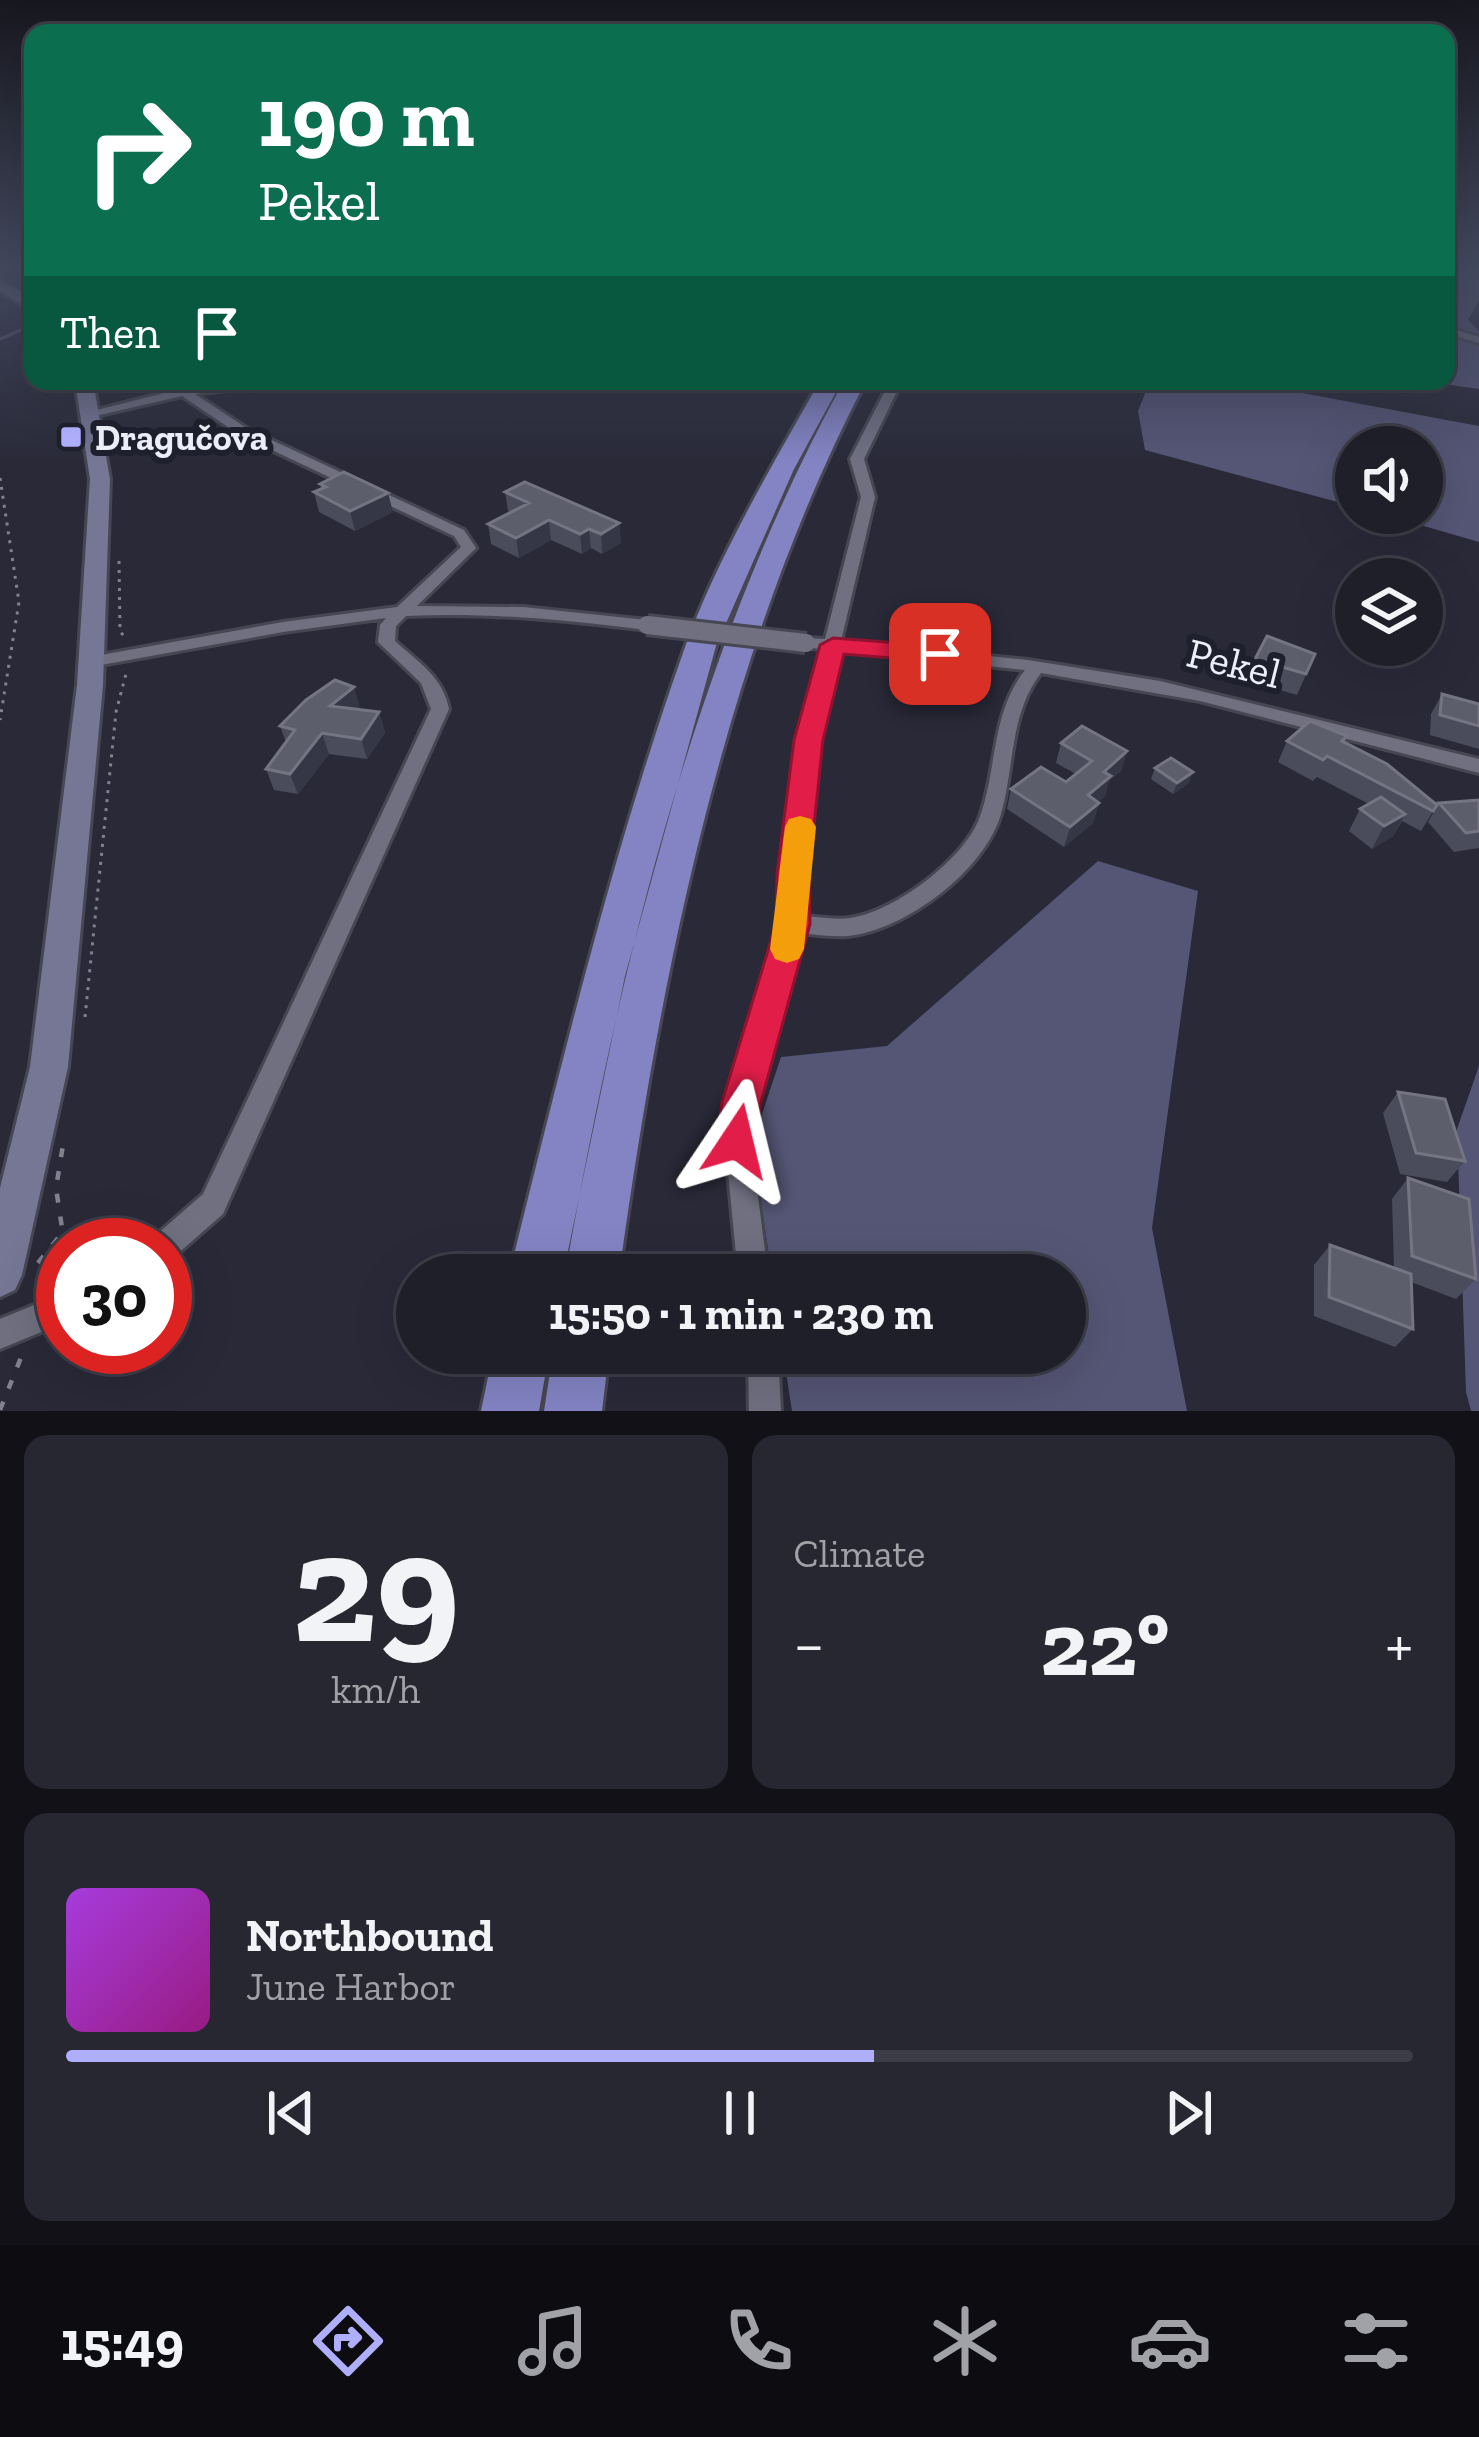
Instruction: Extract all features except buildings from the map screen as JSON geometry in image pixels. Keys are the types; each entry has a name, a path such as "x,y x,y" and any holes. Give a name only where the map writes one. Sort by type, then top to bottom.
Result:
{"highway":[{"path":"541,1254 604,976 701,646 782,469 826,390"},
{"path":"596,1254 647,988 735,652 781,535 851,390"},
{"path":"510,1411 517,1374"},
{"path":"573,1411 578,1374"}],"main road":[{"path":"0,1275 49,1066 91,662 100,505 99,454 86,390"}],"street":[{"path":"91,413 198,390"},
{"path":"751,1254 737,1141 741,1102 793,924 793,874 808,740 868,497 857,459 892,390"},
{"path":"184,392 244,432 436,521 467,541 464,556 388,625 386,642 430,679 439,692 440,709 213,1204 192,1222"},
{"name":"Pekel","path":"91,662 291,625 402,612 531,611 1036,668 1166,688 1479,766"},
{"path":"793,924 853,927 916,900 967,855 989,821 1002,735 1036,668"},
{"path":"0,1334 36,1312"},
{"path":"763,1374 764,1411"}],"path":[{"path":"0,478 19,602 0,720"},
{"path":"0,1410 20,1364"}],"shaded area":[{"path":"1455,333 1479,333 1479,389 1455,386"},
{"path":"1147,390 1286,390 1479,426 1479,542 1443,532 1443,426 1335,426 1335,501 1145,450 1138,411"},
{"path":"1098,861 1198,891 1152,1228 1187,1411 792,1411 786,1374 1086,1374 1086,1254 769,1254 752,1144 781,1057 887,1046"},
{"path":"1479,1066 1479,1411 1471,1411 1466,1392 1457,1129"}],"waterway":[{"path":"0,339 15,333"}],"slow traffic":[{"path":"787,949 800,827"}],"place":[{"name":"Dragučova","path":"71,437"}],"route":[{"path":"737,1141 741,1102 793,924 793,874 808,740 833,645 940,654"}]}
